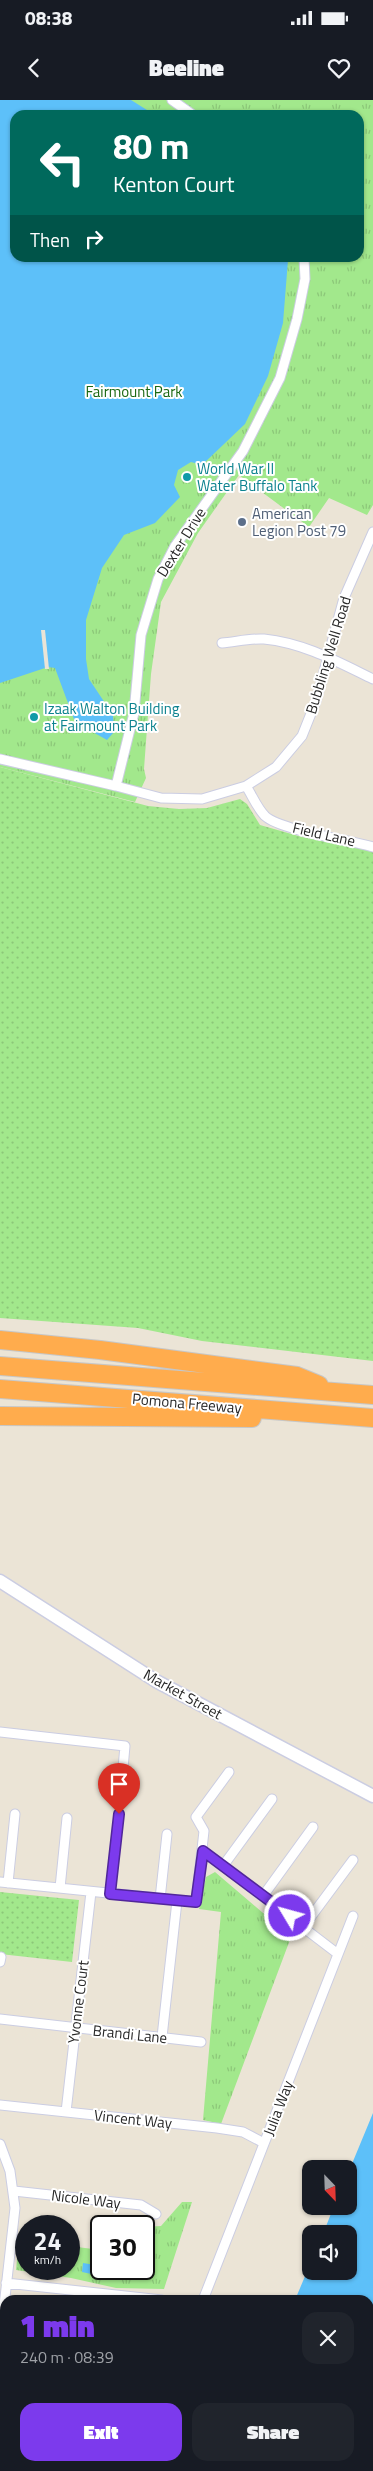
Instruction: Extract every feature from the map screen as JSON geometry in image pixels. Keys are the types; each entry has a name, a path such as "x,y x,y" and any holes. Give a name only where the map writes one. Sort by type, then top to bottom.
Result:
{"highway":[{"path":"0,1340 100,1350 297,1376 338,1392"},
{"name":"Pomona Freeway","path":"0,1366 373,1395"},
{"name":"Pomona Freeway","path":"0,1389 373,1418"},
{"path":"0,1416 222,1419 327,1414"}],"main road":[{"name":"Market Street","path":"0,1581 156,1681 373,1796"}],"street":[{"path":"172,100 186,110"},
{"name":"Dexter Drive","path":"116,786 134,713 141,635 158,579 175,546 243,451 280,378 297,319 305,279 304,262"},
{"name":"Bubbling Well Road","path":"246,786 276,767 302,736 316,701 344,598 373,532"},
{"path":"222,643 263,639 298,645 329,657 373,679"},
{"path":"0,759 161,798 202,799 246,786"},
{"name":"Field Lane","path":"246,786 265,816 292,828 345,838 373,846"},
{"path":"0,1732 125,1746 120,1801"},
{"path":"15,1814 4,1882 196,1902 204,1831 196,1817 229,1772"},
{"path":"223,1866 272,1800"},
{"path":"110,1894 119,1814"},
{"path":"60,1888 67,1818"},
{"path":"264,1896 313,1828"},
{"path":"160,1899 167,1834"},
{"path":"203,1851 304,1926 338,1954"},
{"path":"304,1926 353,1860"},
{"name":"Yvonne Court","path":"66,2112 91,1892"},
{"path":"162,2037 176,1901"},
{"name":"Julia Way","path":"205,2295 352,1916"},
{"path":"0,1962 1,1957"},
{"name":"Brandi Lane","path":"0,2019 201,2042"},
{"name":"Vincent Way","path":"0,2105 217,2128 243,2132 264,2143"},
{"path":"0,2144 10,2171 14,2190 14,2208 4,2257 5,2295"},
{"name":"Nicole Way","path":"14,2190 141,2205 156,2214"},
{"path":"6,2284 113,2295"}],"green space":[{"name":"Fairmount Park","path":"0,100 373,100 373,505 367,515 329,498 309,527 239,475 198,533 161,602 151,674 144,769 146,778 135,802 0,767"},
{"path":"0,767 148,806 179,809 207,808 240,799 247,804 260,825 302,837 373,851 373,1361 202,1341 138,1328 0,1318"},
{"path":"215,1872 291,1937 221,2124 203,2120 221,1912 199,1909 206,1877"},
{"path":"0,1892 79,1900 72,1962 0,1954"},
{"path":"182,2202 192,2202 164,2289 116,2288 80,2280 80,2247 90,2249 90,2280 155,2280 155,2226 161,2226"}],"water":[{"path":"0,100 131,100 147,110 10,110 10,262 288,262 283,323 268,376 245,424 202,465 191,462 178,470 174,485 180,497 155,523 124,535 102,568 86,620 86,659 89,679 113,715 114,732 107,740 75,722 55,668 48,667 0,683"},
{"path":"373,2113 373,2295 297,2295 303,2280 357,2280 357,2225 327,2225 330,2215 358,2215 358,2160 354,2160"},
{"path":"83,2263 90,2264 90,2274 82,2272"}],"pier":[{"path":"41,630 45,630 49,669 45,669"}],"place":[{"name":"World War II Water Buffalo Tank","path":"187,477"},
{"name":"American Legion Post 79","path":"242,522"},
{"name":"Izaak Walton Building at Fairmount Park","path":"34,717"}],"route":[{"path":"119,1814 110,1894 196,1902 203,1851 290,1916"}]}
